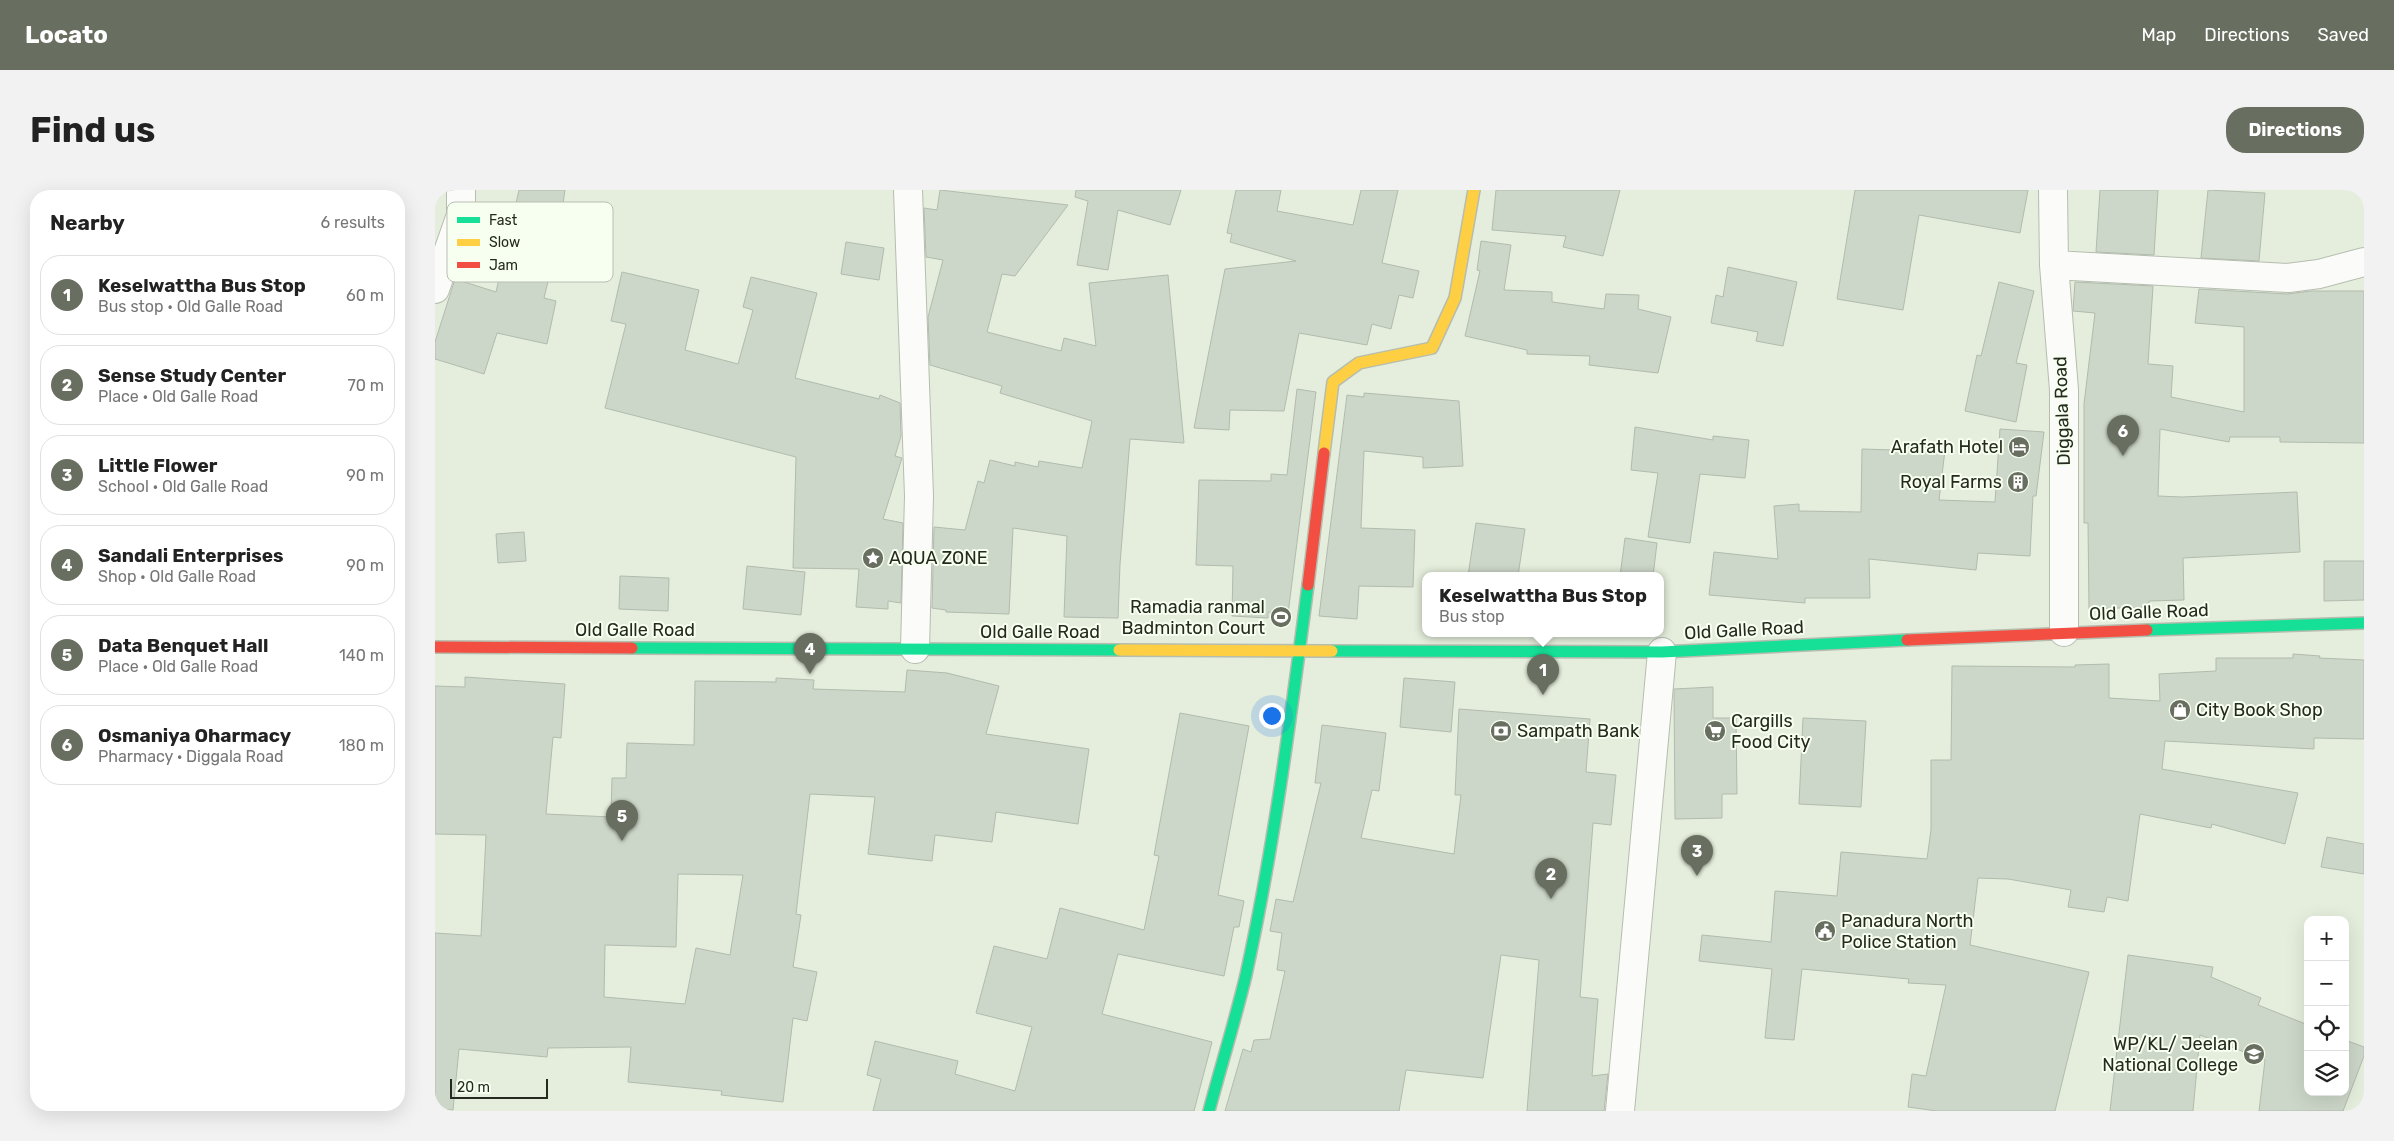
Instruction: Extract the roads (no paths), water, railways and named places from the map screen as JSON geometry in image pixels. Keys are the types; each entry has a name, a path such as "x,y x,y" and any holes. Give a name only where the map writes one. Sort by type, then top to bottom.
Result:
{"main road":[{"path":"1209,1111 1250,955 1276,810 1300,650 1333,382 1359,363 1433,348 1455,298 1474,190"},
{"name":"Old Galle Road","path":"435,647 1662,652 2064,632 2364,623"}],"street":[{"path":"908,190 919,496 915,649"},
{"name":"Diggala Road","path":"2053,190 2054,265 2064,390 2064,632"},
{"path":"435,289 447,255"},
{"path":"2054,265 2288,278 2319,274 2364,262"},
{"path":"1620,1111 1662,652"}],"place":[{"name":"Arafath Hotel","path":"2019,447"},
{"name":"Osmaniya Oharmacy","path":"2123,456"},
{"name":"Royal Farms","path":"2018,482"},
{"name":"AQUA ZONE","path":"873,558"},
{"name":"Ramadia ranmal Badminton Court","path":"1281,617"},
{"name":"Sandali Enterprises","path":"810,674"},
{"name":"Keselwattha Bus Stop","path":"1543,695"},
{"name":"City Book Shop","path":"2180,710"},
{"name":"Sampath Bank","path":"1501,731"},
{"name":"Cargills Food City","path":"1715,731"},
{"name":"Data Benquet Hall","path":"622,841"},
{"name":"Little Flower","path":"1697,876"},
{"name":"Sense Study Center","path":"1551,899"},
{"name":"Panadura North Police Station","path":"1825,931"},
{"name":"WP/KL/ Jeelan National College","path":"2254,1054"}]}
